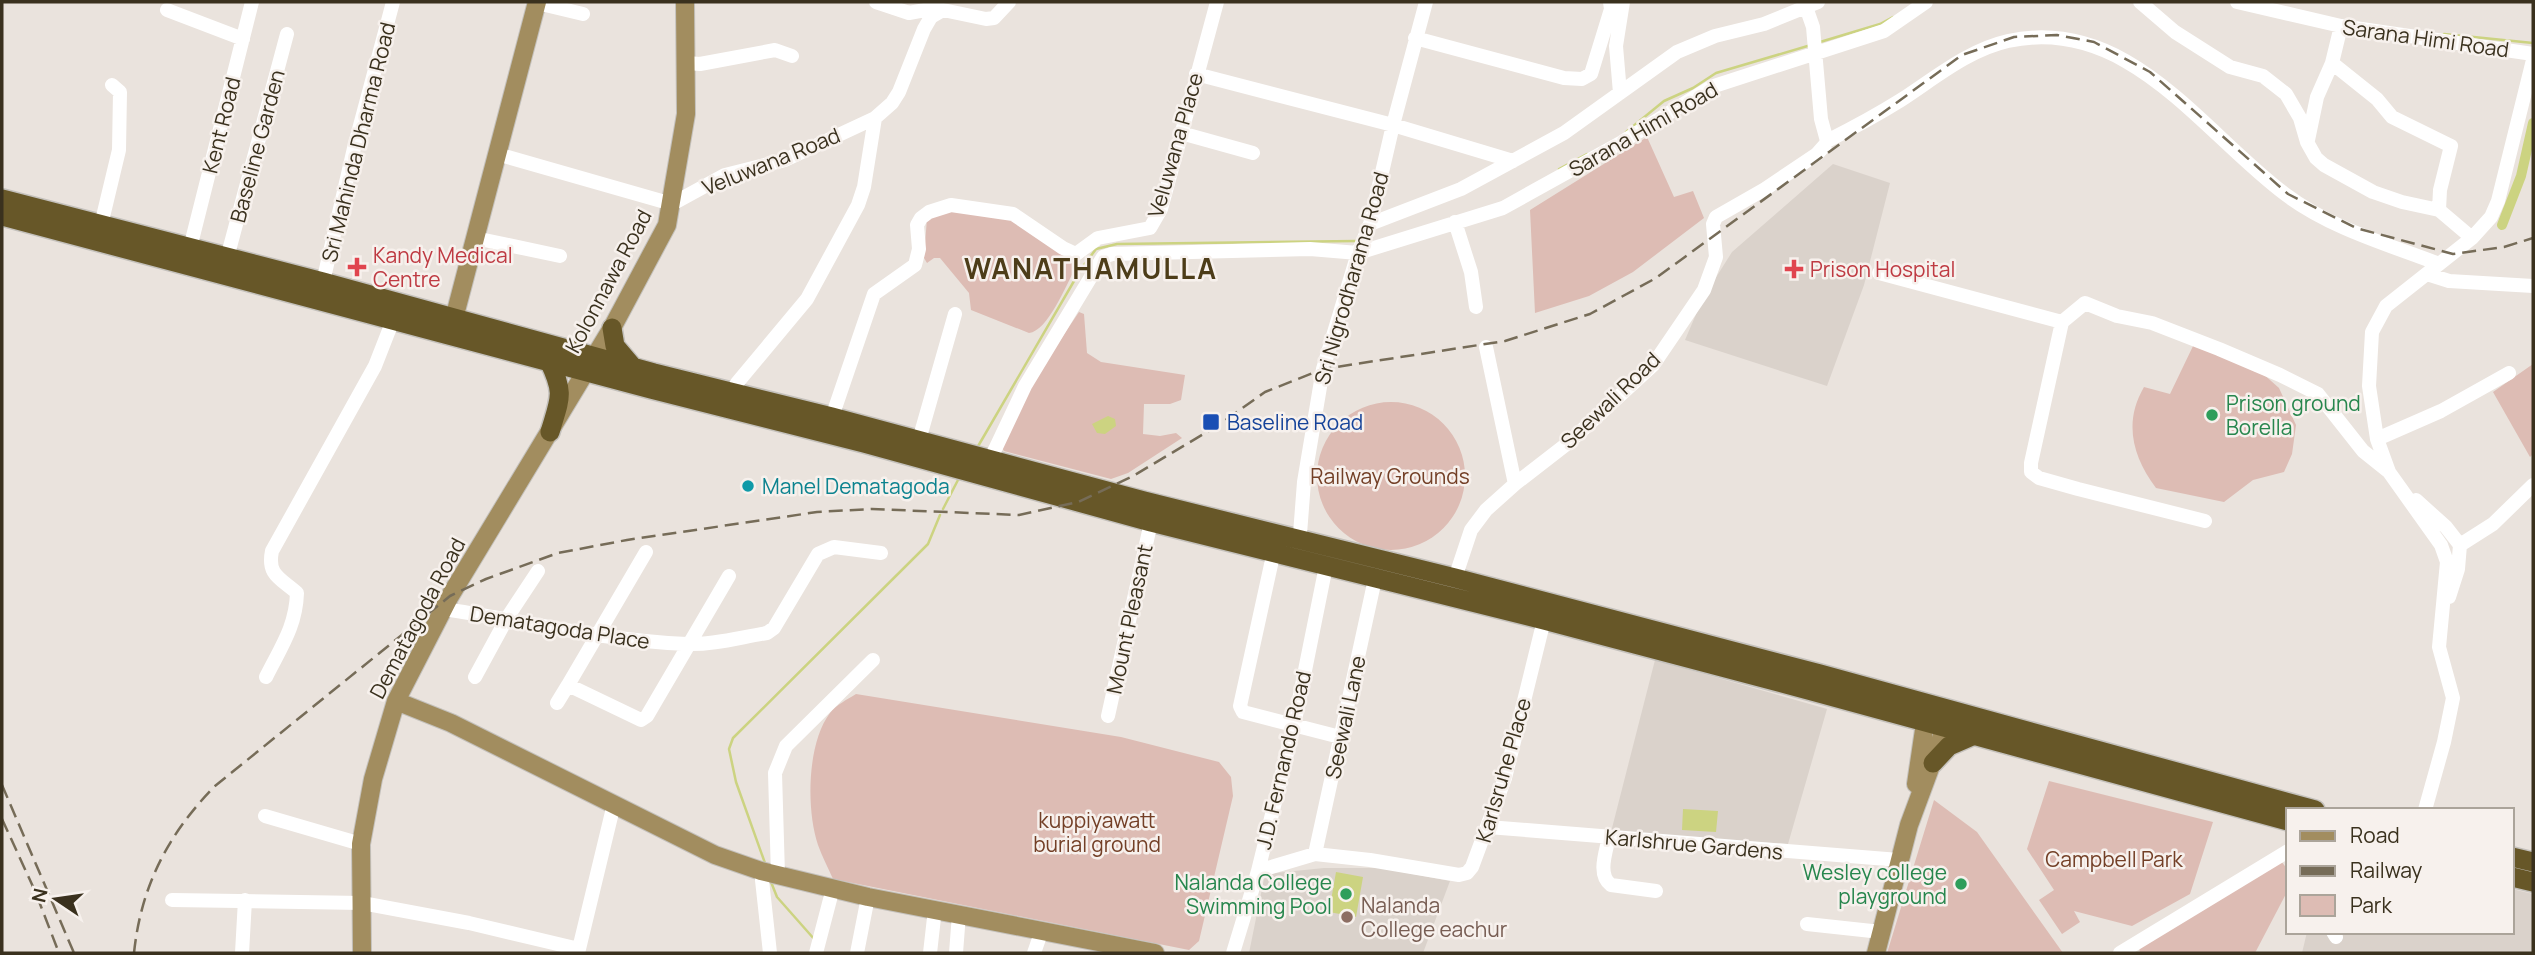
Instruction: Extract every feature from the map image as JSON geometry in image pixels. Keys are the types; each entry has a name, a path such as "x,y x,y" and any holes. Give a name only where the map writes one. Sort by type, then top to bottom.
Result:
{"highway":[{"path":"7,210 72,226 393,320 452,326 1299,549 1455,578 1927,714"},
{"path":"72,226 101,225 323,282 549,361 632,367 919,440 973,462 1151,522 1274,551 1299,549 1326,566 1375,579 2307,808"},
{"path":"612,328 615,346 632,367"},
{"path":"549,361 560,385 550,432"},
{"path":"1947,719 1972,736 2286,820"},
{"path":"1933,763 1949,746 1972,736"},
{"path":"2514,858 2533,862"},
{"path":"2514,877 2533,882"}],"main road":[{"path":"452,326 537,2"},
{"name":"Kolonnawa Road","path":"591,364 667,225 686,114 685,2"},
{"path":"7,210 72,226"},
{"name":"Dematagoda Road","path":"362,953 361,844 373,779 396,701 444,609 591,364"},
{"path":"396,701 451,723 715,855 768,872 868,897 1042,930 1085,946 1156,953"},
{"path":"1909,825 1927,714"},
{"path":"1876,953 1909,825 1947,719"}],"street":[{"name":"Kent Road","path":"190,248 253,2"},
{"name":"Sri Mahinda Dharma Road","path":"323,282 354,148 393,2"},
{"path":"537,2 583,15"},
{"path":"876,2 909,13 936,8 986,19 994,18 1009,2"},
{"name":"Veluwana Place","path":"832,417 874,294 915,265 919,249 917,225 929,212 951,205 1013,214 1076,254 1098,239 1150,228 1161,209 1217,2"},
{"name":"Sri Nigrodharama Road","path":"1299,549 1304,482 1323,369 1368,227 1426,2"},
{"path":"1415,38 1564,78 1582,79 1591,74 1611,9 1610,2"},
{"path":"1620,93 1616,46 1623,2"},
{"name":"Sarana Himi Road","path":"1359,250 1503,208 1622,142 1711,87 1815,48 1884,31 1926,2"},
{"path":"2140,2 2175,32 2230,67 2263,76 2286,94 2300,117 2316,158 2324,165 2373,192 2439,210 2472,238"},
{"name":"Sarana Himi Road","path":"2237,2 2341,26 2533,54"},
{"path":"1368,227 1461,189 1564,133 1677,52 1715,36 1765,24 1812,4 1821,119 1827,141 1861,124 1963,59 2008,41 2059,37 2104,49 2154,79 2285,194 2334,224 2439,264"},
{"path":"167,10 243,39"},
{"name":"Veluwana Road","path":"672,204 725,176 785,160 875,118 892,103 899,92 924,29 931,17 943,10"},
{"path":"2308,142 2317,97 2332,63 2341,26"},
{"name":"Baseline Garden","path":"227,258 288,34"},
{"path":"687,63 700,64 775,50 792,56"},
{"path":"2426,808 2453,698 2440,654 2446,562 2441,545 2389,472 2377,439 2369,386 2372,332 2386,306 2472,238 2491,217 2498,201 2533,60"},
{"path":"2332,63 2377,99 2392,117 2451,146 2440,190 2439,210"},
{"path":"1196,74 1393,125 1513,161"},
{"path":"101,225 119,150 120,92 112,85"},
{"path":"732,393 737,383 807,299 858,205 864,187 875,118"},
{"path":"1181,133 1253,153"},
{"name":"Seewali Road","path":"1455,578 1471,530 1486,510 1568,443 1653,365 1704,290 1716,257 1713,224 1716,217 1817,154 1827,141"},
{"path":"497,154 672,204"},
{"path":"1455,222 1471,272 1476,307"},
{"path":"475,238 560,256"},
{"path":"973,462 1025,386 1103,257 1112,254 1359,250"},
{"path":"1879,274 2062,322"},
{"path":"2427,274 2449,281 2533,286"},
{"path":"2205,521 2078,489 2039,478 2031,472 2062,322 2085,303 2117,316 2152,323 2280,375 2318,394 2363,451 2389,472"},
{"path":"919,440 955,314"},
{"path":"266,677 289,633 296,613 297,593 274,575 269,564 272,551 374,366 393,320"},
{"path":"1486,347 1515,484"},
{"path":"2377,439 2441,411 2509,373"},
{"path":"2460,545 2493,524 2533,485"},
{"path":"2401,489 2446,527 2460,545 2458,569 2442,615"},
{"name":"Mount Pleasant","path":"1108,716 1151,522"},
{"name":"Dematagoda Place","path":"444,609 507,618 596,636 690,644 767,633 774,628 818,554 826,550 834,547 881,553"},
{"path":"1274,551 1240,706 1243,712 1340,737"},
{"path":"557,703 646,552"},
{"name":"J.D. Fernando Road","path":"1233,953 1258,871 1294,725 1326,566"},
{"path":"475,677 507,618 538,571"},
{"path":"568,685 641,720 647,716 729,576"},
{"name":"Seewali Lane","path":"1315,854 1375,579"},
{"name":"Karlsruhe Place","path":"1258,871 1315,854 1459,875 1467,873 1489,827 1505,778 1544,620"},
{"path":"771,953 768,872 775,773 786,746 873,660"},
{"path":"172,900 362,903 469,923 579,951 614,804"},
{"path":"265,816 361,844"},
{"name":"Karlshrue Gardens","path":"1489,827 1899,860"},
{"path":"1609,837 1603,875 1606,882 1656,891"},
{"path":"2120,953 2286,852"},
{"path":"817,948 832,888"},
{"path":"857,953 868,897"},
{"path":"242,953 245,900"},
{"path":"930,953 935,909"},
{"path":"956,953 959,914"},
{"path":"1807,924 1881,932"},
{"path":"1034,953 1042,930"}],"shaded area":[{"name":"Prison Hospital","path":"1833,164 1890,183 1864,285 1827,386 1685,340 1703,298 1732,252"},
{"path":"1108,416 1115,419 1116,426 1105,434 1097,433 1092,424"},
{"path":"1655,660 1827,709 1788,844 1611,832"},
{"path":"1683,809 1718,811 1716,832 1682,830"},
{"name":"Nalanda College eachur","path":"1324,868 1381,868 1450,881 1423,953 1249,953 1265,874"},
{"name":"Nalanda College Swimming Pool","path":"1336,872 1363,877 1356,917 1329,912"},
{"path":"2514,889 2533,894 2533,953 2302,953 2307,934 2514,934"}],"green space":[{"path":"1647,137 1674,197 1693,191 1704,218 1633,272 1589,296 1535,313 1530,210"},
{"path":"955,208 1014,218 1072,259 1075,269 1062,296 1050,316 1036,330 1029,333 971,310 969,293 940,258 934,258 927,263 924,258 927,218"},
{"path":"1079,312 1084,314 1087,353 1101,362 1185,375 1181,400 1170,404 1144,404 1143,434 1160,436 1176,433 1182,438 1128,473 1111,479 1004,451 1001,446 1040,370"},
{"name":"Prison ground Borella","path":"2194,344 2261,372 2279,388 2296,425 2292,454 2284,472 2253,480 2224,502 2156,488 2141,464 2134,439 2134,414 2144,387 2170,394"},
{"path":"2533,364 2533,454 2530,457 2493,392"},
{"name":"Railway Grounds","path":"1391,402 1419,407 1444,423 1460,448 1465,476 1460,504 1444,529 1419,545 1391,550 1363,545 1338,529 1322,504 1317,476 1322,448 1338,423 1363,407"},
{"name":"kuppiyawatt burial ground","path":"856,694 1121,737 1219,762 1231,777 1233,796 1199,941 1189,950 833,879 814,831 810,796 813,759 822,726 830,713"},
{"name":"Campbell Park","path":"2049,781 2213,822 2190,894 2132,926 2074,911 2080,922 2062,934 2039,900 2054,890 2027,849"},
{"name":"Wesley college playground","path":"1934,800 1977,832 2063,953 1887,953"},
{"path":"2281,861 2286,867 2286,894 2255,953 2140,953 2139,947"}],"waterway":[{"path":"1820,42 1880,24 1893,17"},
{"path":"2444,34 2533,43"},
{"path":"1626,132 1664,101 1693,88 1716,73 1811,45"},
{"path":"2502,225 2521,176 2533,123"},
{"path":"1559,169 1587,154"},
{"path":"977,448 1081,269 1096,249 1117,244 1357,241"},
{"path":"943,509 959,478"},
{"path":"766,866 736,782 729,749 733,738 928,544 940,515"},
{"path":"771,882 777,897 815,940"}],"railway":[{"path":"134,953 150,883 171,842 198,804 215,786 450,596 486,579 558,553 627,540 817,512 872,509 1019,515 1078,502 1133,476 1217,426 1265,392 1323,369 1505,341 1590,314 1656,278 1962,55 2014,37 2057,35 2094,42 2150,72 2288,194 2356,228 2453,254 2504,247 2533,238"},
{"path":"2,785 74,953"},
{"path":"2,819 35,891 59,953"}],"place":[{"name":"Kandy Medical Centre","path":"357,267"},
{"name":"Prison Hospital","path":"1794,269"},
{"name":"Prison ground Borella","path":"2212,415"},
{"name":"Baseline Road","path":"1211,422"},
{"name":"Manel Dematagoda","path":"748,486"},
{"name":"Wesley college playground","path":"1961,884"},
{"name":"Nalanda College Swimming Pool","path":"1346,894"},
{"name":"Nalanda College eachur","path":"1347,917"}],"district":[{"name":"WANATHAMULLA","path":"1091,268"}]}
